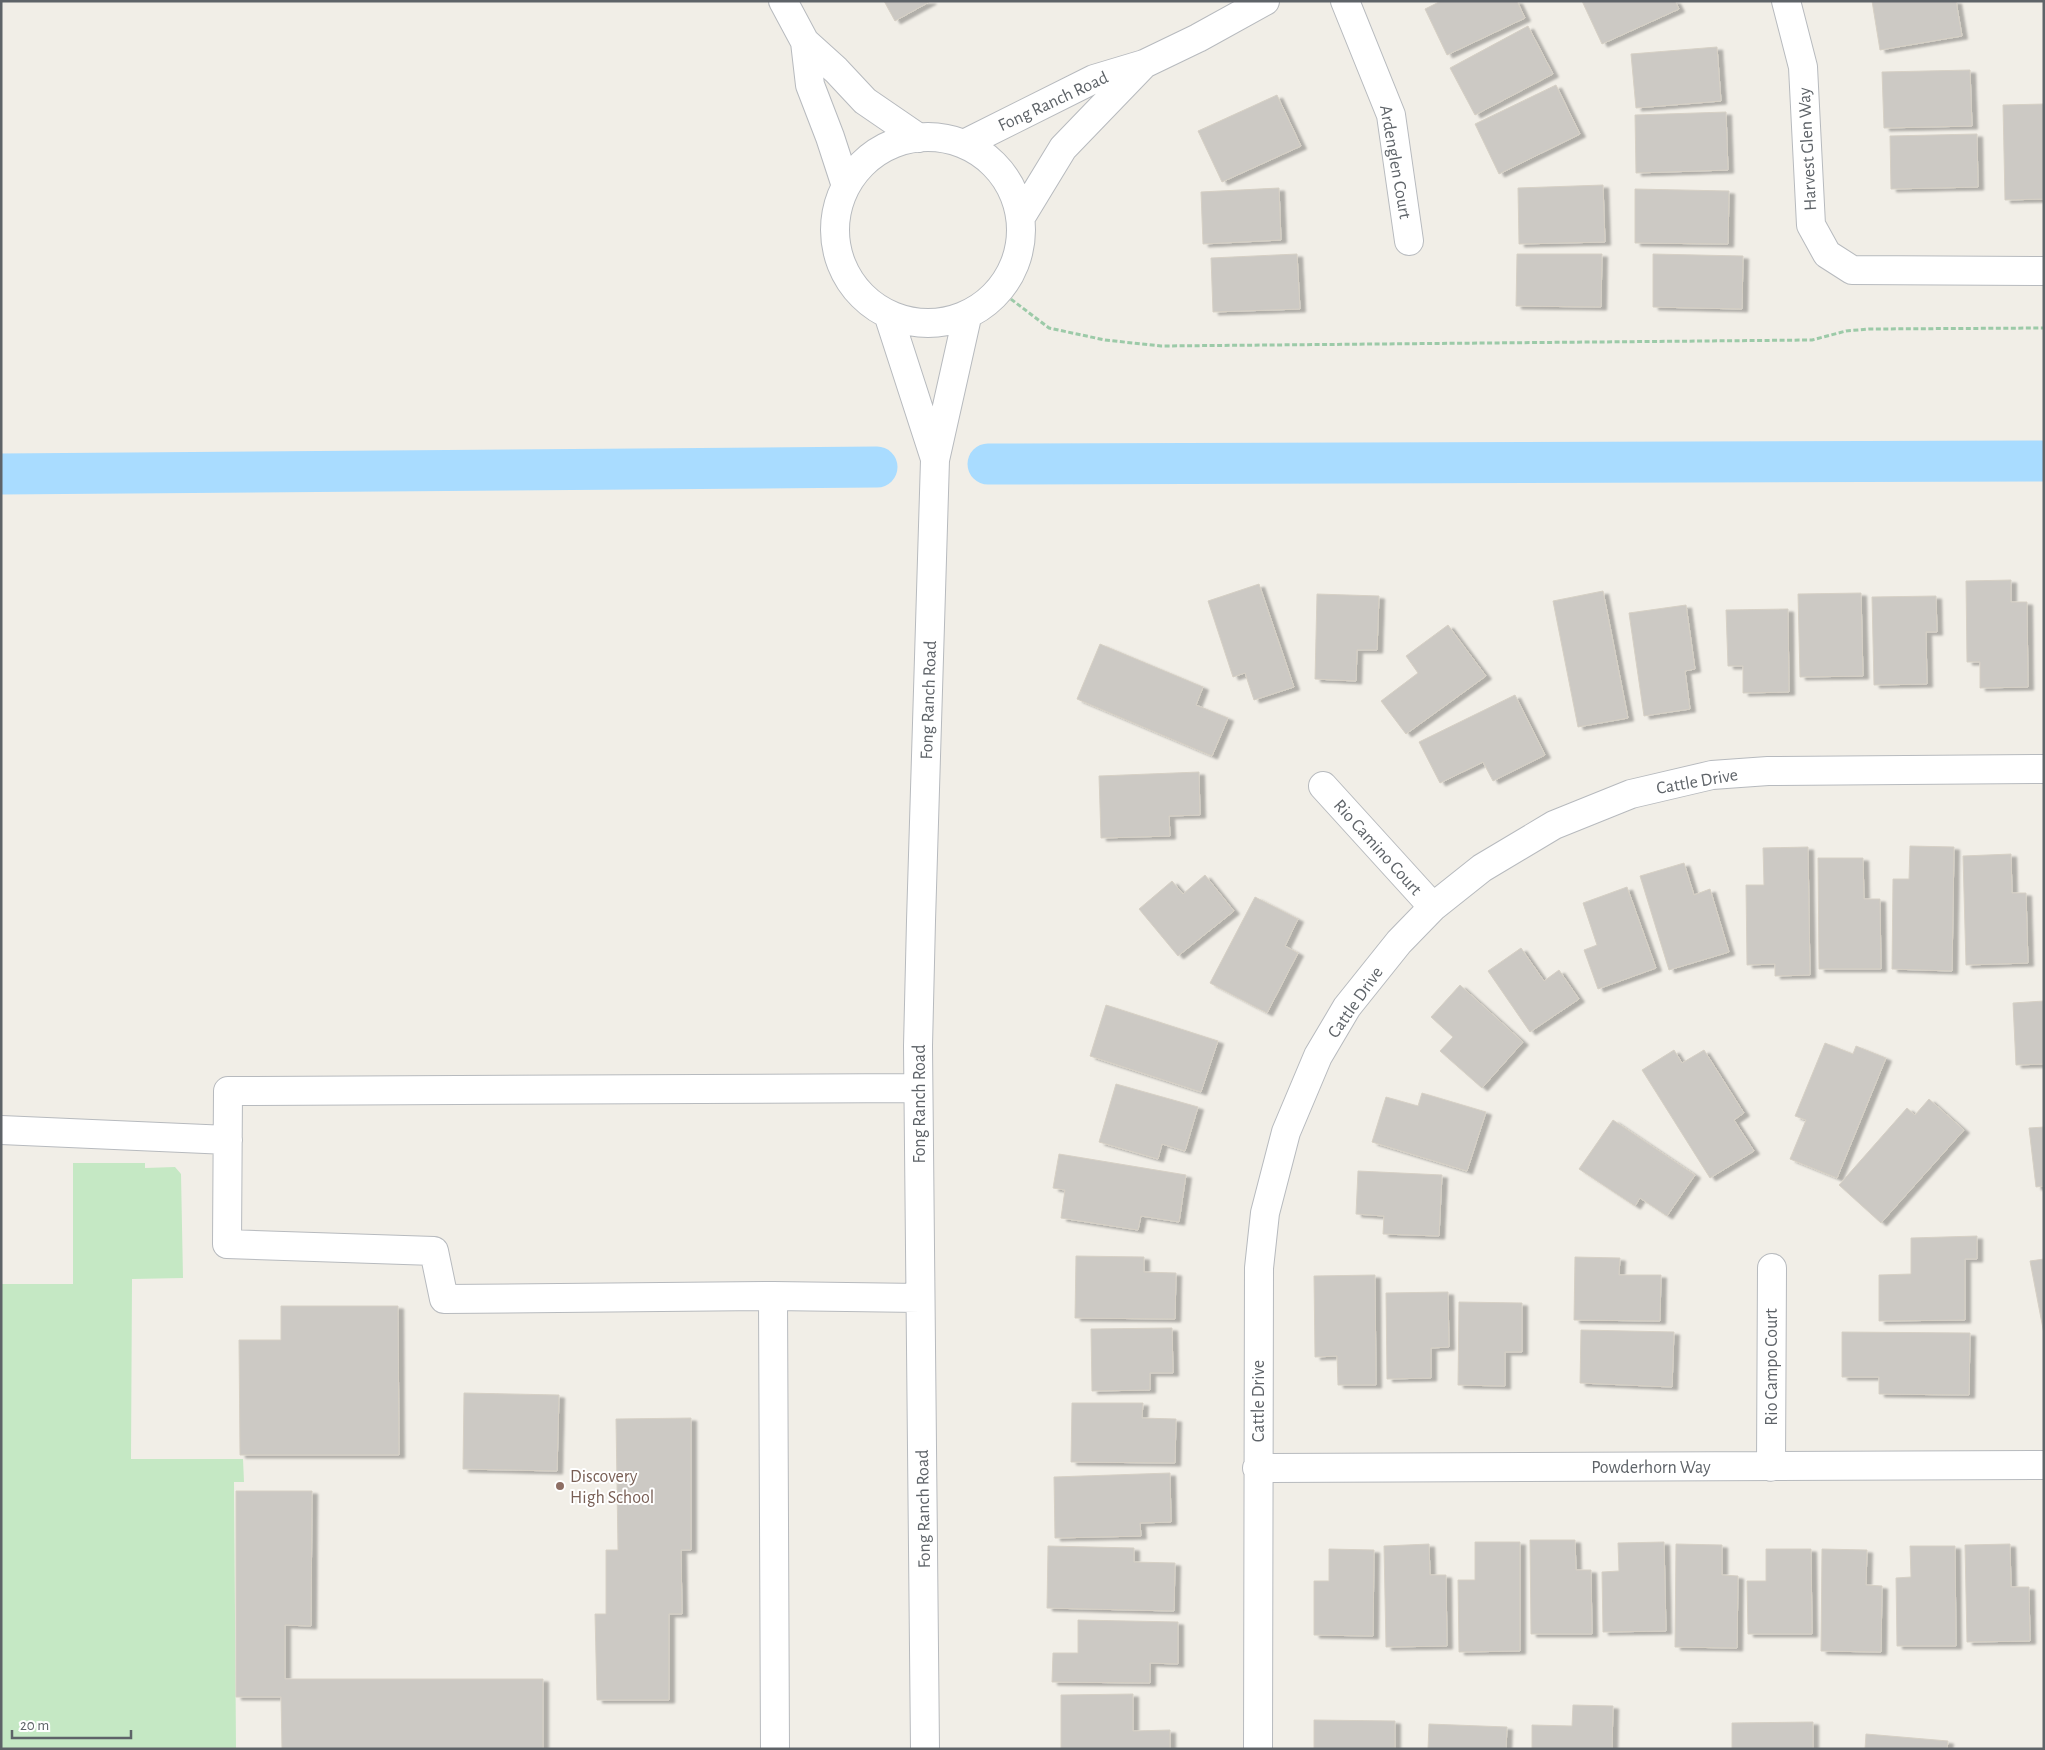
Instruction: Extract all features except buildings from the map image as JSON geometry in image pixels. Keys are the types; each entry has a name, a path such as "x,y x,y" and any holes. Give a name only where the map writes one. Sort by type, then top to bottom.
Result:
{"street":[{"path":"783,1 805,42 836,70 865,101 919,138"},
{"name":"Fong Ranch Road","path":"964,144 1094,79 1144,64 1198,38 1264,1"},
{"name":"Ardenglen Court","path":"1345,1 1391,115 1409,241"},
{"name":"Harvest Glen Way","path":"1786,1 1803,67 1811,225 1827,254 1852,270 2044,271"},
{"path":"805,42 810,86 830,137 845,183"},
{"name":"Fong Ranch Road","path":"1021,216 1063,148 1144,64"},
{"path":"919,138 942,138 964,144 985,156 1002,173 1014,193 1021,216 1022,240 1016,264 1004,285 988,302 967,316 943,322 917,322 889,317 870,303 852,285 840,262 835,237 837,211 845,183 876,153 896,142 919,138"},
{"name":"Fong Ranch Road","path":"926,1749 918,1088 921,921 935,460 967,316"},
{"name":"Fong Ranch Road","path":"889,317 935,460"},
{"name":"Cattle Drive","path":"1258,1749 1259,1268 1265,1213 1286,1132 1318,1056 1347,1007 1399,942 1432,907 1482,868 1554,825 1632,794 1712,775 1768,771 2044,769"},
{"name":"Rio Camino Court","path":"1324,786 1432,907"},
{"path":"918,1088 228,1091 227,1244 434,1251 444,1299 773,1296 920,1298"},
{"path":"1,1130 228,1140"},
{"name":"Rio Campo Court","path":"1771,1467 1772,1268"},
{"path":"773,1296 775,1749"},
{"name":"Powderhorn Way","path":"1258,1468 2044,1465"}],"path":[{"path":"999,290 1049,328 1105,340 1161,346 1812,340 1846,331 1869,329 2044,328"}],"green space":[{"path":"73,1163 145,1163 145,1168 175,1167 181,1174 183,1278 132,1279 131,1459 243,1459 244,1482 234,1482 236,1749 1,1749 1,1284 73,1284"}],"waterway":[{"path":"988,464 2044,461"},
{"path":"1,474 877,467"}],"place":[{"name":"Discovery High School","path":"560,1486"}]}
